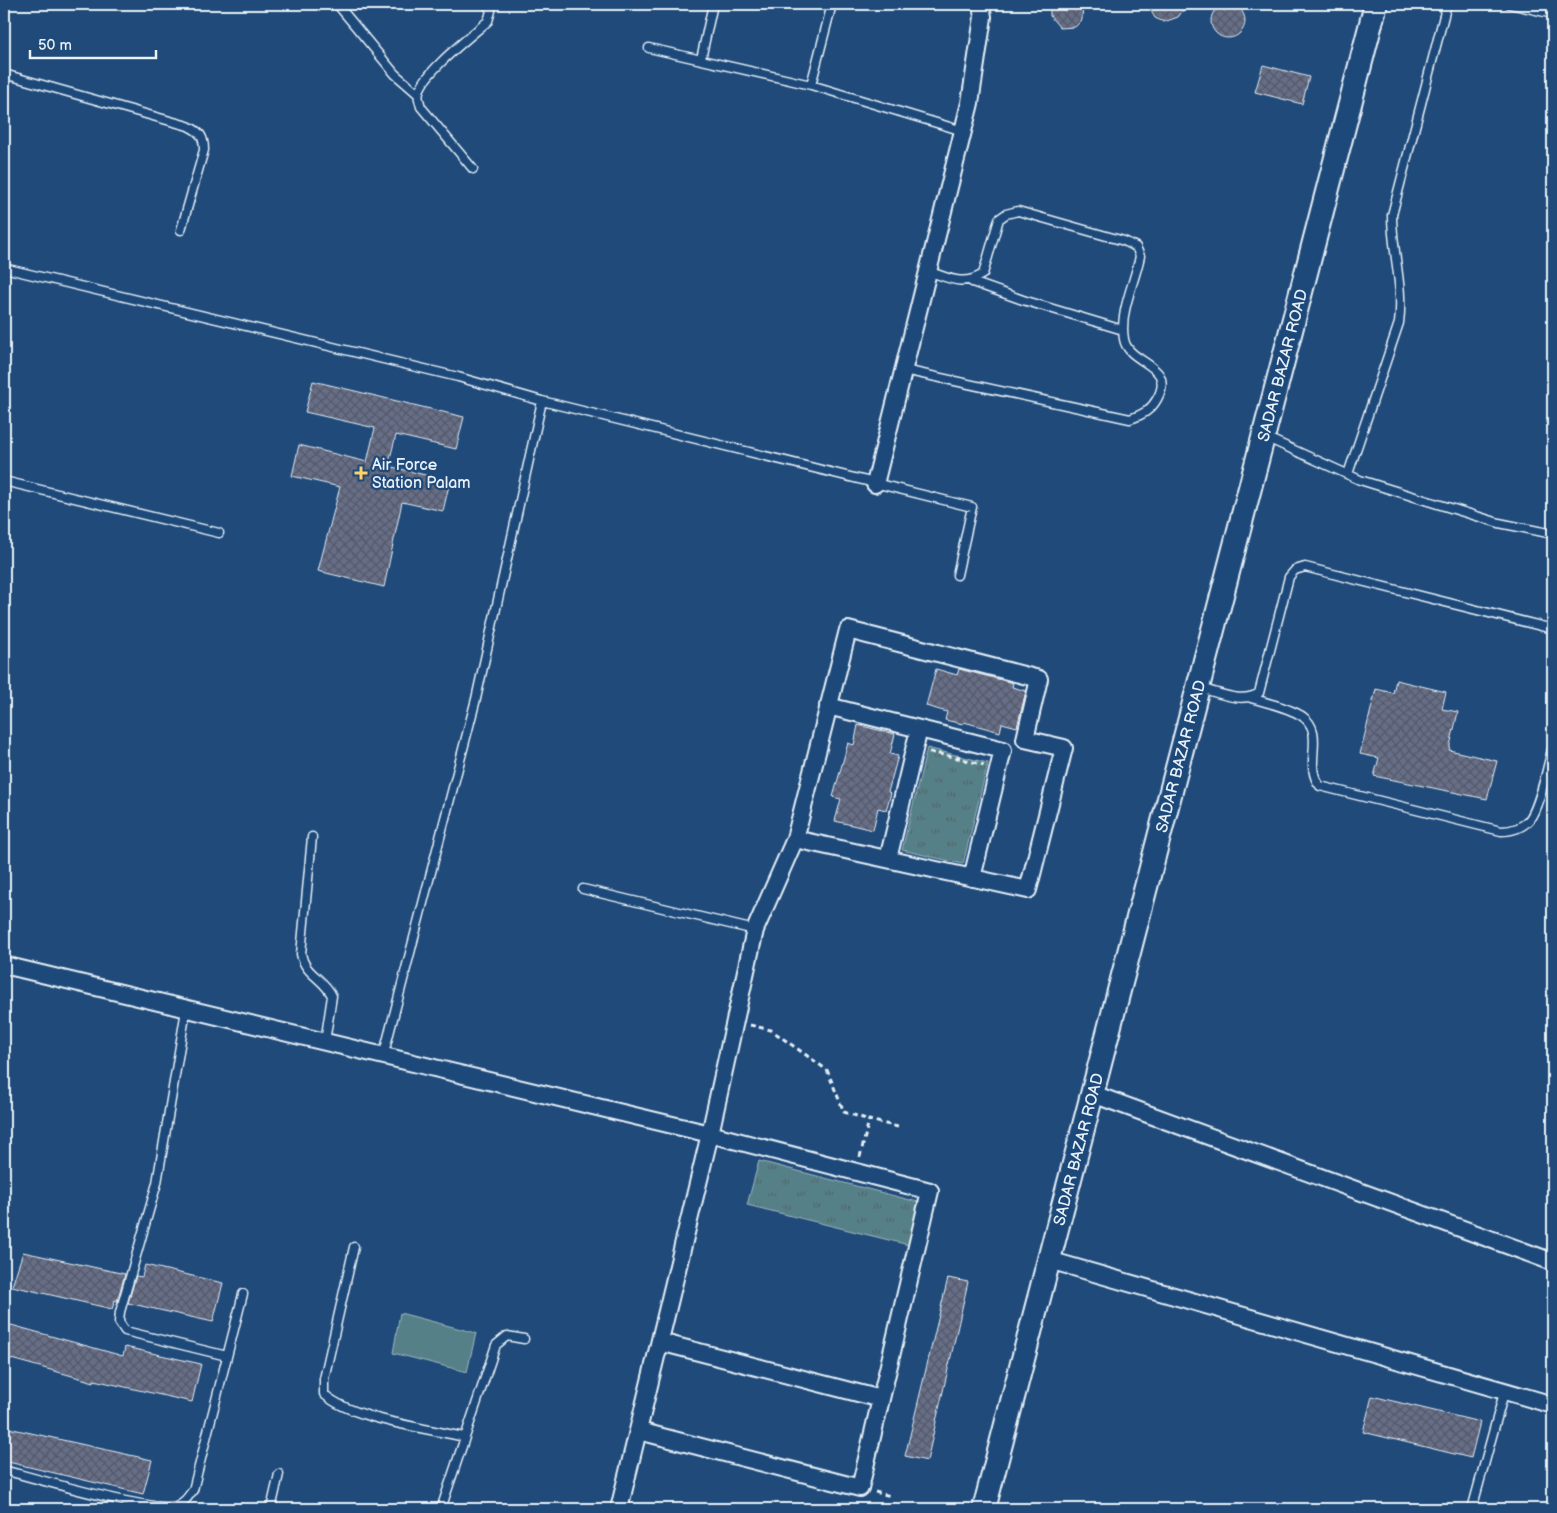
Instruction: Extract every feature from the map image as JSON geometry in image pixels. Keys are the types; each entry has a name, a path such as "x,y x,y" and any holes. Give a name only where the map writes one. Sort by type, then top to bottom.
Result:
{"street":[{"path":"876,484 970,103 983,17 981,4"},
{"name":"SADAR BAZAR ROAD","path":"984,1509 1376,4"},
{"path":"619,1509 710,1134 755,930 795,838 848,630 1039,678 1024,739"},
{"path":"795,838 1028,890 1064,748 1024,739 1003,750 828,706"},
{"path":"888,859 919,729"},
{"path":"972,878 1003,750"},
{"path":"4,965 710,1134 930,1191 860,1488 639,1431"},
{"path":"1093,1094 1553,1262"},
{"path":"1049,1260 1505,1389 1553,1405"},
{"path":"660,1342 881,1399"}],"lane":[{"path":"337,4 395,74 418,94"},
{"path":"473,169 421,107 418,94 422,82 431,72 488,21 491,11 487,4"},
{"path":"701,59 713,4"},
{"path":"811,85 832,4"},
{"path":"1348,474 1399,323 1402,304 1392,236 1392,215 1447,4"},
{"path":"1510,4 1553,14"},
{"path":"649,48 811,85 963,131"},
{"path":"4,74 188,126 199,132 204,139 204,150 181,230"},
{"path":"904,370 1130,419 1151,408 1158,396 1161,382 1158,372 1127,349 1123,330 1124,318 1140,256 1136,247 1124,241 1018,211 1006,214 1000,219 984,274 972,282"},
{"path":"4,268 458,377 542,401 972,507 957,575"},
{"path":"928,271 958,281 972,282 1023,300 1123,330"},
{"path":"384,1057 476,699 542,401"},
{"path":"1264,437 1348,474 1499,523 1553,534"},
{"path":"4,481 219,534"},
{"path":"1198,688 1242,699 1251,698 1260,693 1289,577 1295,570 1305,567 1318,568 1553,629"},
{"path":"1251,698 1300,715 1309,722 1314,730 1313,778 1320,786 1501,830 1511,831 1529,820 1535,808 1553,746"},
{"path":"312,837 301,954 307,970 322,982 332,996 325,1042"},
{"path":"583,889 755,930"},
{"path":"186,1010 157,1184 120,1312 119,1322 125,1331 227,1356"},
{"path":"354,1248 324,1379 324,1394 338,1406 356,1412 464,1437"},
{"path":"4,1470 144,1505 175,1506 186,1500 192,1490 243,1294"},
{"path":"441,1509 496,1345 507,1336 524,1339"},
{"path":"1472,1509 1505,1389"},
{"path":"271,1509 279,1474"}],"path":[{"path":"958,758 963,740"},
{"path":"926,761 929,752 958,758 984,765 982,774"},
{"path":"736,1021 771,1030 827,1070 844,1112 898,1127"},
{"path":"856,1172 869,1120"}],"green space":[{"path":"927,748 988,763 963,864 902,850"},
{"path":"759,1161 918,1202 909,1245 747,1205"},
{"path":"400,1313 476,1333 467,1372 393,1353"}],"building":[{"path":"1050,4 1083,4 1082,20 1075,27 1060,28 1050,16"},
{"path":"1147,4 1188,4 1178,17 1164,22 1155,18"},
{"path":"1228,4 1235,5 1240,9 1244,14 1244,28 1240,33 1235,37 1228,38 1221,37 1216,33 1212,28 1211,21 1212,14 1216,9 1221,5"},
{"path":"1263,65 1309,77 1302,104 1255,92"},
{"path":"313,381 464,417 456,449 396,435 388,466 450,481 443,511 402,502 384,587 318,571 340,487 292,476 299,445 367,462 375,428 305,412"},
{"path":"936,669 957,675 959,669 1013,683 1012,687 1026,691 1017,727 1002,723 1000,732 964,722 963,724 945,720 947,712 926,706"},
{"path":"1396,680 1446,692 1442,709 1458,712 1449,750 1497,761 1487,799 1374,776 1379,758 1360,754 1376,689 1393,693"},
{"path":"858,725 895,734 890,754 898,756 888,792 891,793 886,810 878,808 873,830 835,821 841,799 833,797 848,743 854,745"},
{"path":"23,1252 125,1274 117,1301 115,1300 112,1309 12,1286"},
{"path":"145,1265 223,1283 213,1322 128,1303 136,1276 142,1277"},
{"path":"948,1278 968,1282 927,1461 905,1456"},
{"path":"4,1323 123,1356 125,1347 201,1364 192,1402 94,1380 94,1382 4,1357"},
{"path":"1372,1396 1480,1422 1471,1458 1363,1432"},
{"path":"4,1427 152,1460 143,1494 4,1461"}],"place":[{"name":"Air Force Station Palam","path":"361,473"}]}
